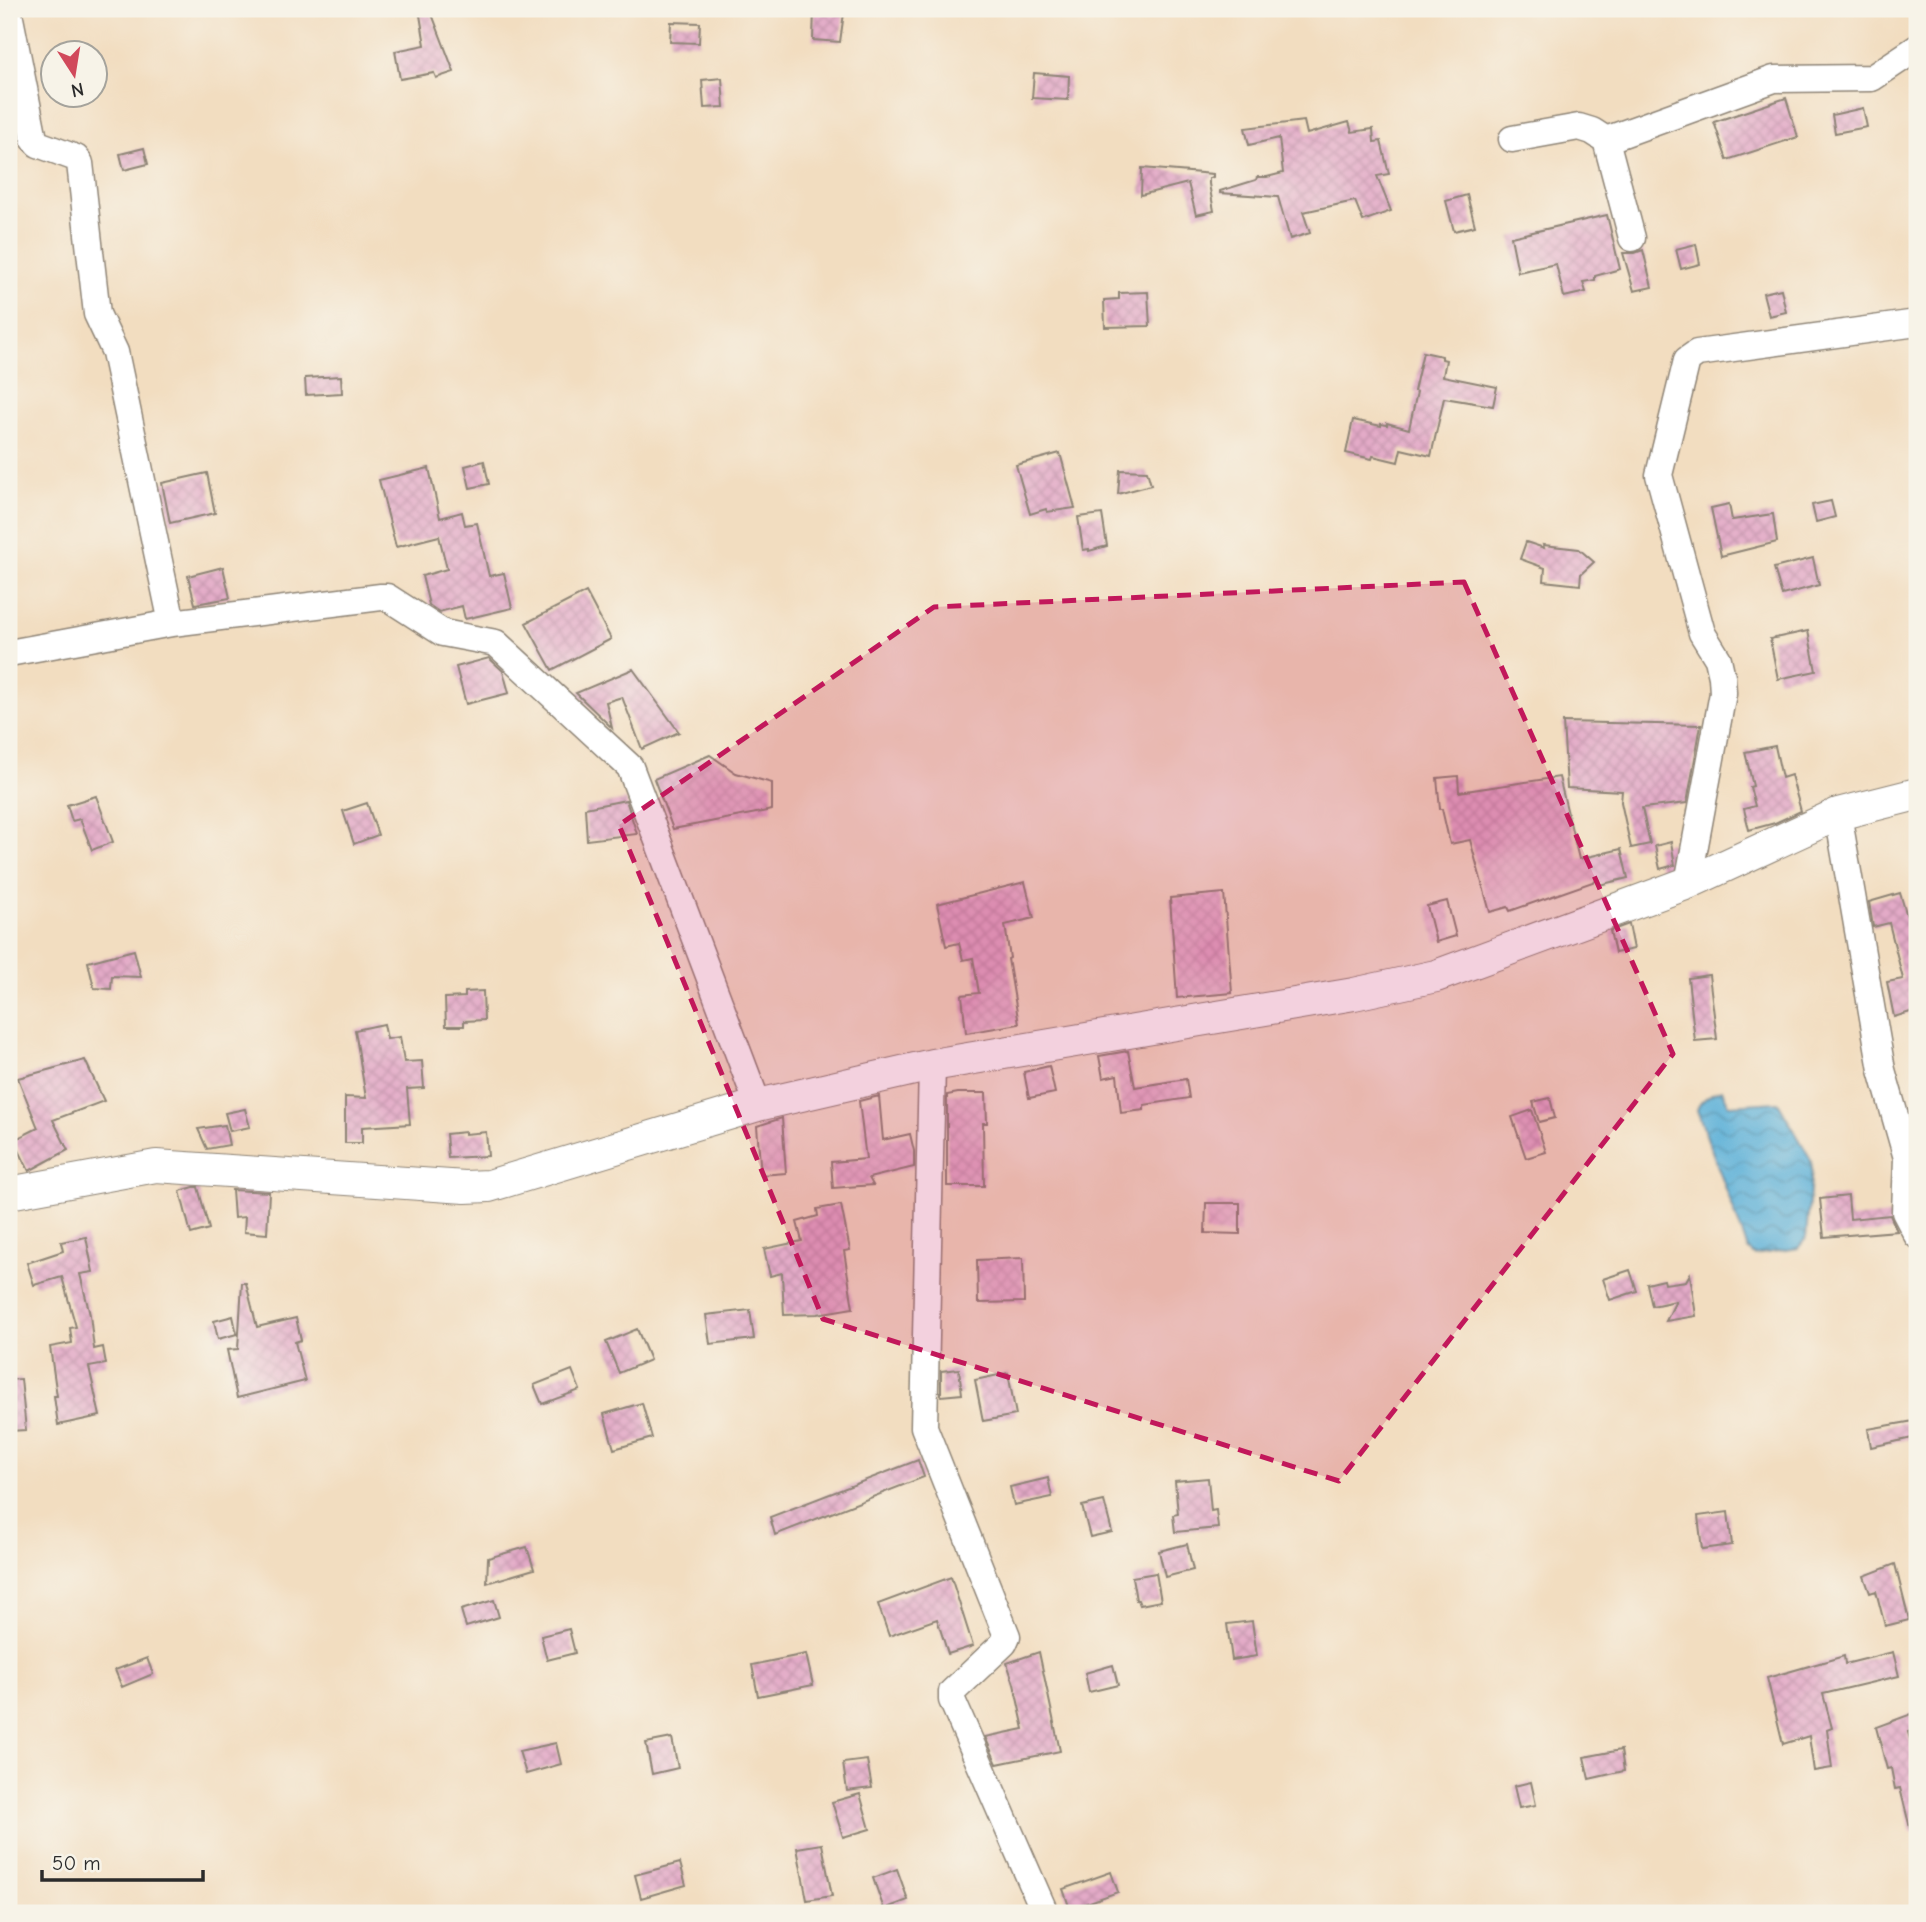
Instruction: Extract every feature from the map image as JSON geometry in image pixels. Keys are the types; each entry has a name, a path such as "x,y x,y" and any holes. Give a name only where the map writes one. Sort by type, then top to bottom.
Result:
{"street":[{"path":"9,13 34,139 38,144 76,158 80,163 97,314 115,352 172,623"},
{"path":"1606,140 1773,79 1872,78 1917,48"},
{"path":"1512,139 1579,127 1606,140 1632,238"},
{"path":"1688,883 1723,685 1718,659 1702,633 1659,474 1687,360 1697,353 1917,323"},
{"path":"9,653 172,623 387,597 443,633 496,643 633,772 758,1105"},
{"path":"9,1193 156,1166 465,1187 489,1186 758,1105 932,1065 1354,994 1436,976 1688,883 1838,814 1917,794"},
{"path":"1838,814 1882,1070 1907,1158 1905,1212 1917,1236"},
{"path":"932,1065 924,1427 1007,1636 1004,1643 952,1692 951,1700 1045,1913"}],"highlighted area":[{"path":"1464,582 1673,1054 1339,1481 823,1319 619,825 934,607"}],"water":[{"path":"1722,1090 1729,1105 1778,1102 1810,1158 1812,1167 1806,1238 1798,1248 1754,1255 1748,1249 1697,1110 1707,1097"}],"building":[{"path":"419,9 430,9 454,72 436,78 434,73 400,79 395,51 425,45"},
{"path":"814,9 844,13 840,42 813,40"},
{"path":"671,22 700,23 699,43 670,42"},
{"path":"1034,73 1069,76 1068,100 1032,98"},
{"path":"722,78 724,107 704,108 702,80"},
{"path":"1786,98 1798,137 1727,160 1714,122"},
{"path":"1863,108 1867,127 1835,133 1832,115"},
{"path":"1304,121 1307,134 1349,122 1352,132 1373,129 1374,142 1381,141 1389,174 1377,176 1391,211 1363,221 1355,201 1303,212 1310,233 1290,239 1278,197 1220,193 1256,180 1257,177 1283,173 1279,138 1249,145 1245,128"},
{"path":"144,148 148,164 124,170 120,154"},
{"path":"1142,168 1213,174 1213,177 1209,178 1209,184 1214,211 1196,215 1188,183 1141,195"},
{"path":"1467,195 1475,226 1454,231 1446,201"},
{"path":"1607,215 1620,269 1583,282 1586,292 1564,297 1556,264 1518,272 1511,237"},
{"path":"1696,244 1700,264 1681,269 1676,249"},
{"path":"1643,250 1652,287 1634,291 1623,253"},
{"path":"1781,289 1786,312 1769,316 1763,293"},
{"path":"1148,292 1150,326 1105,327 1104,300 1119,299 1119,293"},
{"path":"1423,352 1442,356 1442,359 1446,360 1443,376 1497,387 1493,406 1444,398 1431,456 1401,449 1398,462 1346,453 1353,420 1381,426 1387,423 1409,429"},
{"path":"341,376 342,393 306,395 305,378"},
{"path":"1060,453 1075,508 1047,512 1046,509 1030,514 1016,465"},
{"path":"484,461 489,484 470,488 465,466"},
{"path":"429,468 440,518 462,512 465,525 477,523 489,576 504,573 512,608 465,619 462,606 439,612 429,605 422,576 447,569 439,536 396,547 379,480"},
{"path":"1120,470 1147,471 1151,485 1118,494"},
{"path":"207,473 215,513 170,523 162,483"},
{"path":"1831,501 1835,517 1816,522 1812,505"},
{"path":"1729,504 1732,520 1773,514 1777,542 1721,556 1711,508"},
{"path":"1102,514 1107,546 1083,550 1078,517"},
{"path":"1526,542 1544,548 1543,545 1579,549 1594,562 1581,574 1580,585 1544,581 1545,568 1520,559"},
{"path":"1813,558 1819,585 1782,595 1774,568"},
{"path":"223,567 230,598 195,604 188,576"},
{"path":"586,592 611,639 552,670 526,623"},
{"path":"1808,631 1816,671 1778,679 1770,639"},
{"path":"489,658 503,671 509,693 466,704 456,667"},
{"path":"633,669 679,732 642,749 622,697 606,702 612,728 576,693"},
{"path":"1563,722 1701,725 1687,803 1642,808 1650,844 1631,848 1621,802 1622,791 1567,788"},
{"path":"1775,746 1782,778 1791,775 1801,811 1775,823 1749,830 1744,809 1755,806 1745,752"},
{"path":"710,755 736,773 772,783 772,810 673,829 654,779"},
{"path":"1458,776 1459,792 1559,777 1579,859 1621,849 1628,878 1599,885 1598,880 1510,911 1508,907 1490,912 1470,840 1450,844 1440,809 1437,778"},
{"path":"96,796 113,842 92,850 80,819 72,821 67,805"},
{"path":"626,800 637,834 587,840 585,808"},
{"path":"367,803 378,835 354,844 343,811"},
{"path":"1671,842 1675,865 1660,869 1655,846"},
{"path":"1025,882 1034,918 1005,925 1019,1024 966,1033 962,995 979,993 973,958 963,960 959,943 946,946 937,904"},
{"path":"1224,893 1232,993 1177,998 1170,898"},
{"path":"1900,893 1917,943 1917,1010 1894,1017 1887,982 1903,979 1889,923 1873,927 1869,902"},
{"path":"1447,901 1456,936 1436,942 1427,906"},
{"path":"1629,924 1634,949 1615,953 1610,931"},
{"path":"134,950 141,977 112,976 111,989 94,988 88,962"},
{"path":"1709,975 1717,1039 1695,1041 1688,978"},
{"path":"483,991 484,1020 464,1021 464,1026 446,1026 445,998 465,997 465,992"},
{"path":"384,1024 387,1039 400,1037 404,1062 422,1061 424,1088 407,1089 410,1124 362,1127 362,1143 345,1143 345,1097 366,1098 355,1030"},
{"path":"1128,1051 1135,1087 1186,1079 1189,1098 1144,1105 1144,1110 1121,1113 1117,1075 1103,1078 1099,1056"},
{"path":"85,1060 104,1101 53,1120 68,1150 29,1171 14,1140 38,1128 18,1078"},
{"path":"1049,1066 1055,1093 1029,1098 1024,1072"},
{"path":"986,1093 987,1123 983,1123 984,1186 947,1186 947,1095"},
{"path":"879,1096 883,1140 910,1134 914,1167 869,1178 873,1185 833,1188 831,1162 866,1159 859,1101"},
{"path":"1550,1098 1555,1118 1539,1122 1533,1102"},
{"path":"245,1109 250,1127 230,1131 225,1113"},
{"path":"1532,1110 1546,1152 1526,1158 1512,1117"},
{"path":"782,1118 786,1173 761,1175 757,1126"},
{"path":"225,1125 229,1145 207,1149 198,1129"},
{"path":"486,1132 488,1156 448,1158 446,1134"},
{"path":"198,1187 209,1229 191,1234 180,1191"},
{"path":"232,1190 269,1192 267,1234 244,1232 245,1217 234,1218"},
{"path":"1848,1196 1850,1219 1890,1215 1897,1231 1824,1237 1820,1199"},
{"path":"1206,1203 1240,1203 1240,1234 1205,1233"},
{"path":"841,1205 850,1250 844,1251 853,1308 817,1314 784,1315 782,1273 770,1276 764,1249 802,1241 797,1222 818,1216 817,1209"},
{"path":"86,1237 93,1272 80,1274 90,1315 94,1349 103,1347 106,1364 89,1367 100,1416 58,1425 50,1347 72,1343 70,1328 76,1327 62,1277 34,1285 27,1263 63,1251 61,1242"},
{"path":"1023,1258 1024,1302 978,1303 977,1260"},
{"path":"1630,1270 1637,1291 1610,1300 1603,1279"},
{"path":"1690,1274 1696,1316 1666,1321 1676,1301 1652,1306 1647,1284 1664,1280 1665,1284 1686,1281"},
{"path":"242,1283 246,1283 257,1327 296,1318 301,1340 295,1342 305,1381 237,1398 227,1350 238,1349"},
{"path":"750,1310 754,1339 710,1344 706,1315"},
{"path":"233,1316 237,1334 218,1339 214,1321"},
{"path":"637,1329 650,1360 619,1373 606,1342"},
{"path":"959,1369 962,1394 941,1396 941,1371"},
{"path":"572,1370 580,1390 542,1404 534,1385"},
{"path":"1008,1373 1016,1415 983,1421 975,1380"},
{"path":"21,1379 26,1430 9,1431 9,1380"},
{"path":"642,1403 652,1438 614,1449 604,1414"},
{"path":"1914,1421 1917,1437 1871,1447 1868,1429"},
{"path":"918,1460 924,1477 775,1535 770,1517"},
{"path":"1048,1478 1052,1497 1014,1505 1010,1487"},
{"path":"1208,1478 1211,1511 1216,1510 1218,1528 1175,1532 1173,1515 1178,1514 1175,1481"},
{"path":"1104,1501 1112,1532 1090,1537 1082,1506"},
{"path":"1728,1512 1732,1545 1702,1549 1698,1516"},
{"path":"1187,1544 1193,1570 1165,1577 1159,1551"},
{"path":"527,1547 534,1569 487,1583 488,1558"},
{"path":"1895,1564 1909,1620 1885,1626 1876,1591 1870,1593 1864,1576"},
{"path":"1156,1573 1161,1601 1140,1605 1136,1600 1132,1577"},
{"path":"951,1577 973,1646 948,1654 937,1619 889,1636 878,1604"},
{"path":"494,1600 499,1617 466,1627 461,1610"},
{"path":"1252,1621 1257,1656 1232,1660 1227,1624"},
{"path":"569,1629 575,1653 547,1660 541,1636"},
{"path":"1039,1652 1060,1751 997,1764 985,1737 1024,1729 1007,1663"},
{"path":"1893,1652 1899,1676 1823,1694 1832,1728 1827,1730 1832,1768 1814,1771 1809,1736 1783,1744 1767,1678 1844,1656 1845,1664"},
{"path":"806,1654 813,1685 758,1696 752,1665"},
{"path":"147,1658 153,1674 122,1687 115,1670"},
{"path":"1113,1665 1118,1685 1089,1692 1085,1673"},
{"path":"1914,1713 1917,1729 1908,1732 1917,1765 1917,1832 1911,1832 1900,1788 1895,1789 1891,1768 1887,1769 1876,1727"},
{"path":"672,1738 678,1768 652,1774 646,1743"},
{"path":"556,1743 561,1764 526,1774 519,1751"},
{"path":"1621,1750 1624,1771 1589,1779 1584,1757"},
{"path":"867,1760 872,1788 847,1791 843,1763"},
{"path":"1531,1782 1536,1805 1519,1808 1514,1786"},
{"path":"860,1794 870,1829 843,1837 832,1802"},
{"path":"822,1844 832,1896 807,1900 797,1848"},
{"path":"680,1863 686,1885 641,1898 635,1875"},
{"path":"897,1869 908,1900 884,1909 873,1878"},
{"path":"1111,1872 1118,1892 1070,1909 1063,1889"}]}
